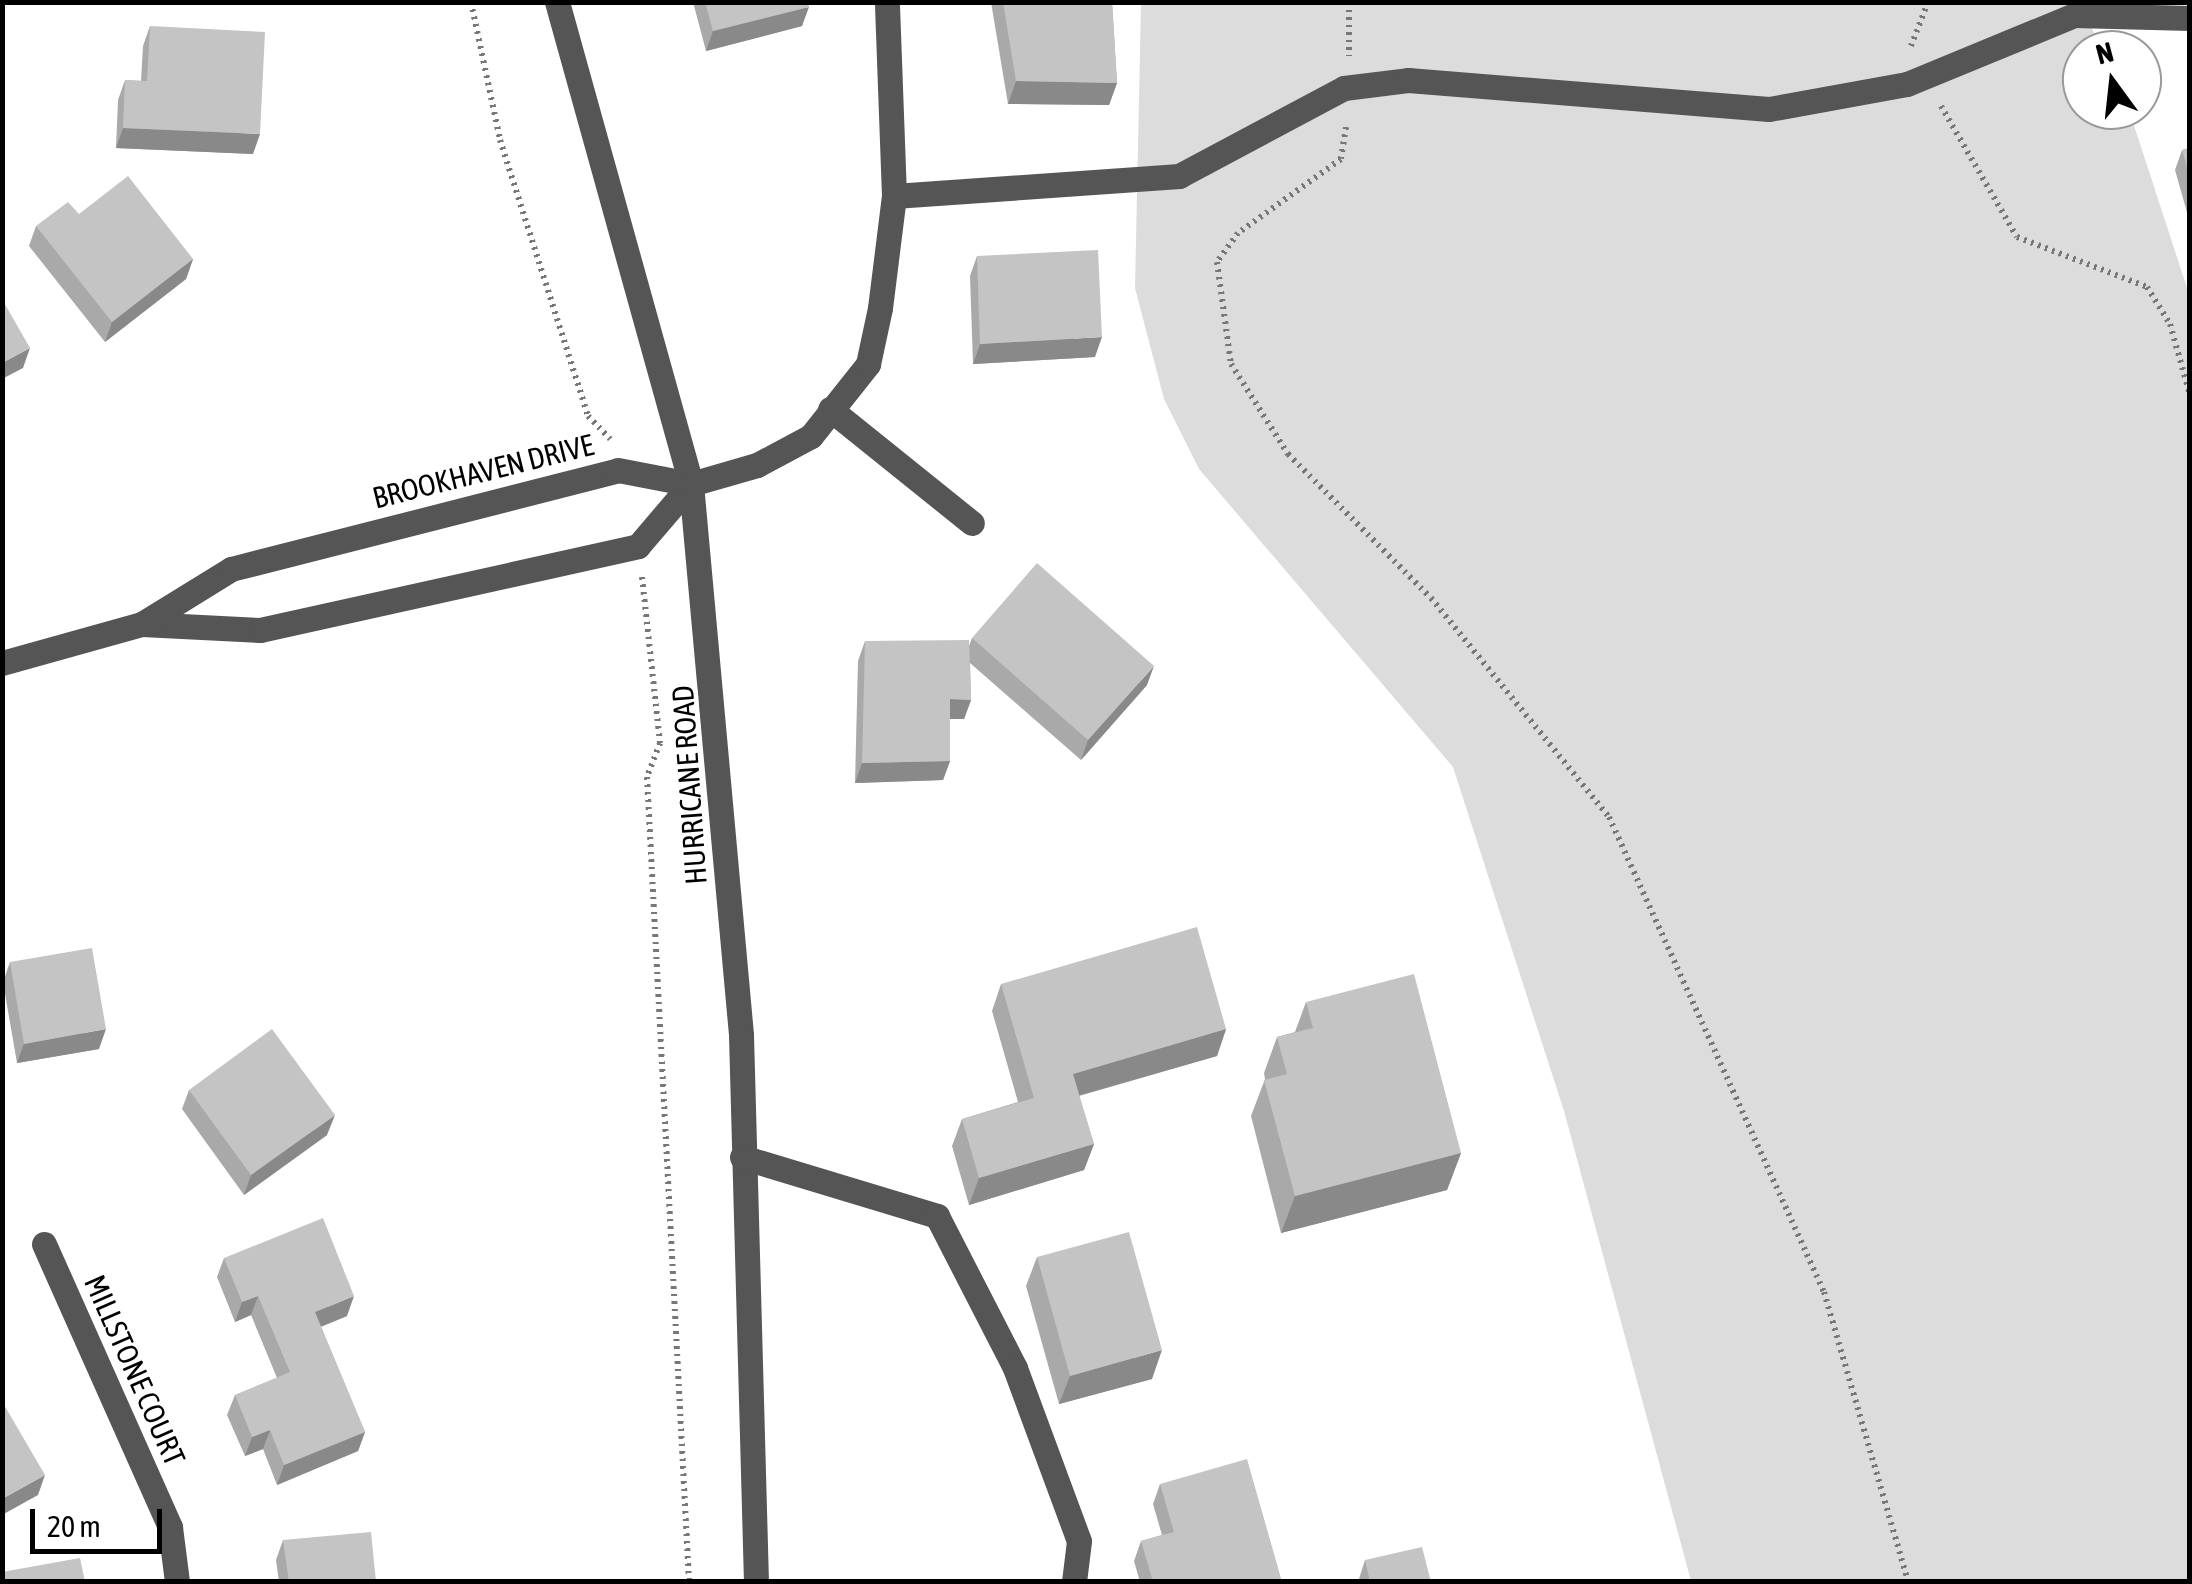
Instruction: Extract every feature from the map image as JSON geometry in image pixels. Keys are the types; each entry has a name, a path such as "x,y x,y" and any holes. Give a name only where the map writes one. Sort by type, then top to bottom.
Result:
{"street":[{"name":"HURRICANE ROAD","path":"557,2 691,484 741,1035 756,1582"},
{"path":"638,546 691,484 771,458 811,436 868,364 894,196 887,2"},
{"path":"894,196 1179,176 1344,88 1408,80 1769,109 1922,79 2074,14 2190,18"},
{"path":"830,409 972,523"},
{"name":"BROOKHAVEN DRIVE","path":"2,663 142,624 231,569 618,470 691,484"},
{"name":"BROOKHAVEN DRIVE","path":"142,624 260,630 638,546"},
{"path":"742,1157 937,1216 1016,1368 1079,1541 1074,1582"},
{"name":"MILLSTONE COURT","path":"44,1244 170,1527 177,1582"}],"path":[{"path":"471,2 500,140 588,416 608,430 618,470"},
{"path":"1349,2 1342,159 1238,232 1217,262 1231,364 1288,454 1431,598 1609,817 1824,1292 1908,1582"},
{"path":"1922,79 2017,237 2147,287 2170,324 2190,395"},
{"path":"638,546 660,743 647,777 688,1582"}],"shaded area":[{"path":"1141,3 2080,3 2093,30 2062,30 2062,130 2136,130 2189,294 2189,1581 1691,1581 1564,1111 1453,767 1199,469 1164,399 1135,288"}],"building":[{"path":"705,2 808,2 809,7 713,31"},
{"path":"1003,2 1112,2 1117,83 1016,81"},
{"path":"150,26 265,32 260,134 123,128 125,80 147,81"},
{"path":"2190,148 2190,177 2182,150"},
{"path":"128,176 193,259 112,322 36,226 68,202 79,214"},
{"path":"1098,250 1102,337 980,344 977,256"},
{"path":"2,299 30,348 2,363"},
{"path":"1037,563 1154,666 1088,740 972,638"},
{"path":"969,640 971,700 950,699 950,761 862,763 865,641"},
{"path":"1197,927 1226,1029 1073,1074 1094,1144 979,1178 962,1119 1034,1098 1001,984"},
{"path":"92,948 106,1029 24,1044 10,962"},
{"path":"1414,974 1461,1153 1295,1196 1264,1080 1287,1074 1277,1037 1313,1028 1306,1002"},
{"path":"272,1029 335,1115 251,1175 189,1090"},
{"path":"323,1218 354,1296 315,1312 365,1432 284,1465 270,1430 252,1437 235,1395 290,1372 258,1296 242,1302 224,1258"},
{"path":"1129,1232 1162,1350 1070,1376 1037,1257"},
{"path":"2,1403 45,1475 2,1499"},
{"path":"1247,1459 1282,1582 1153,1582 1141,1541 1174,1532 1160,1484"},
{"path":"371,1532 376,1582 289,1582 283,1540"},
{"path":"1422,1547 1431,1582 1370,1582 1365,1560"},
{"path":"80,1558 85,1582 2,1582 2,1572"}]}
